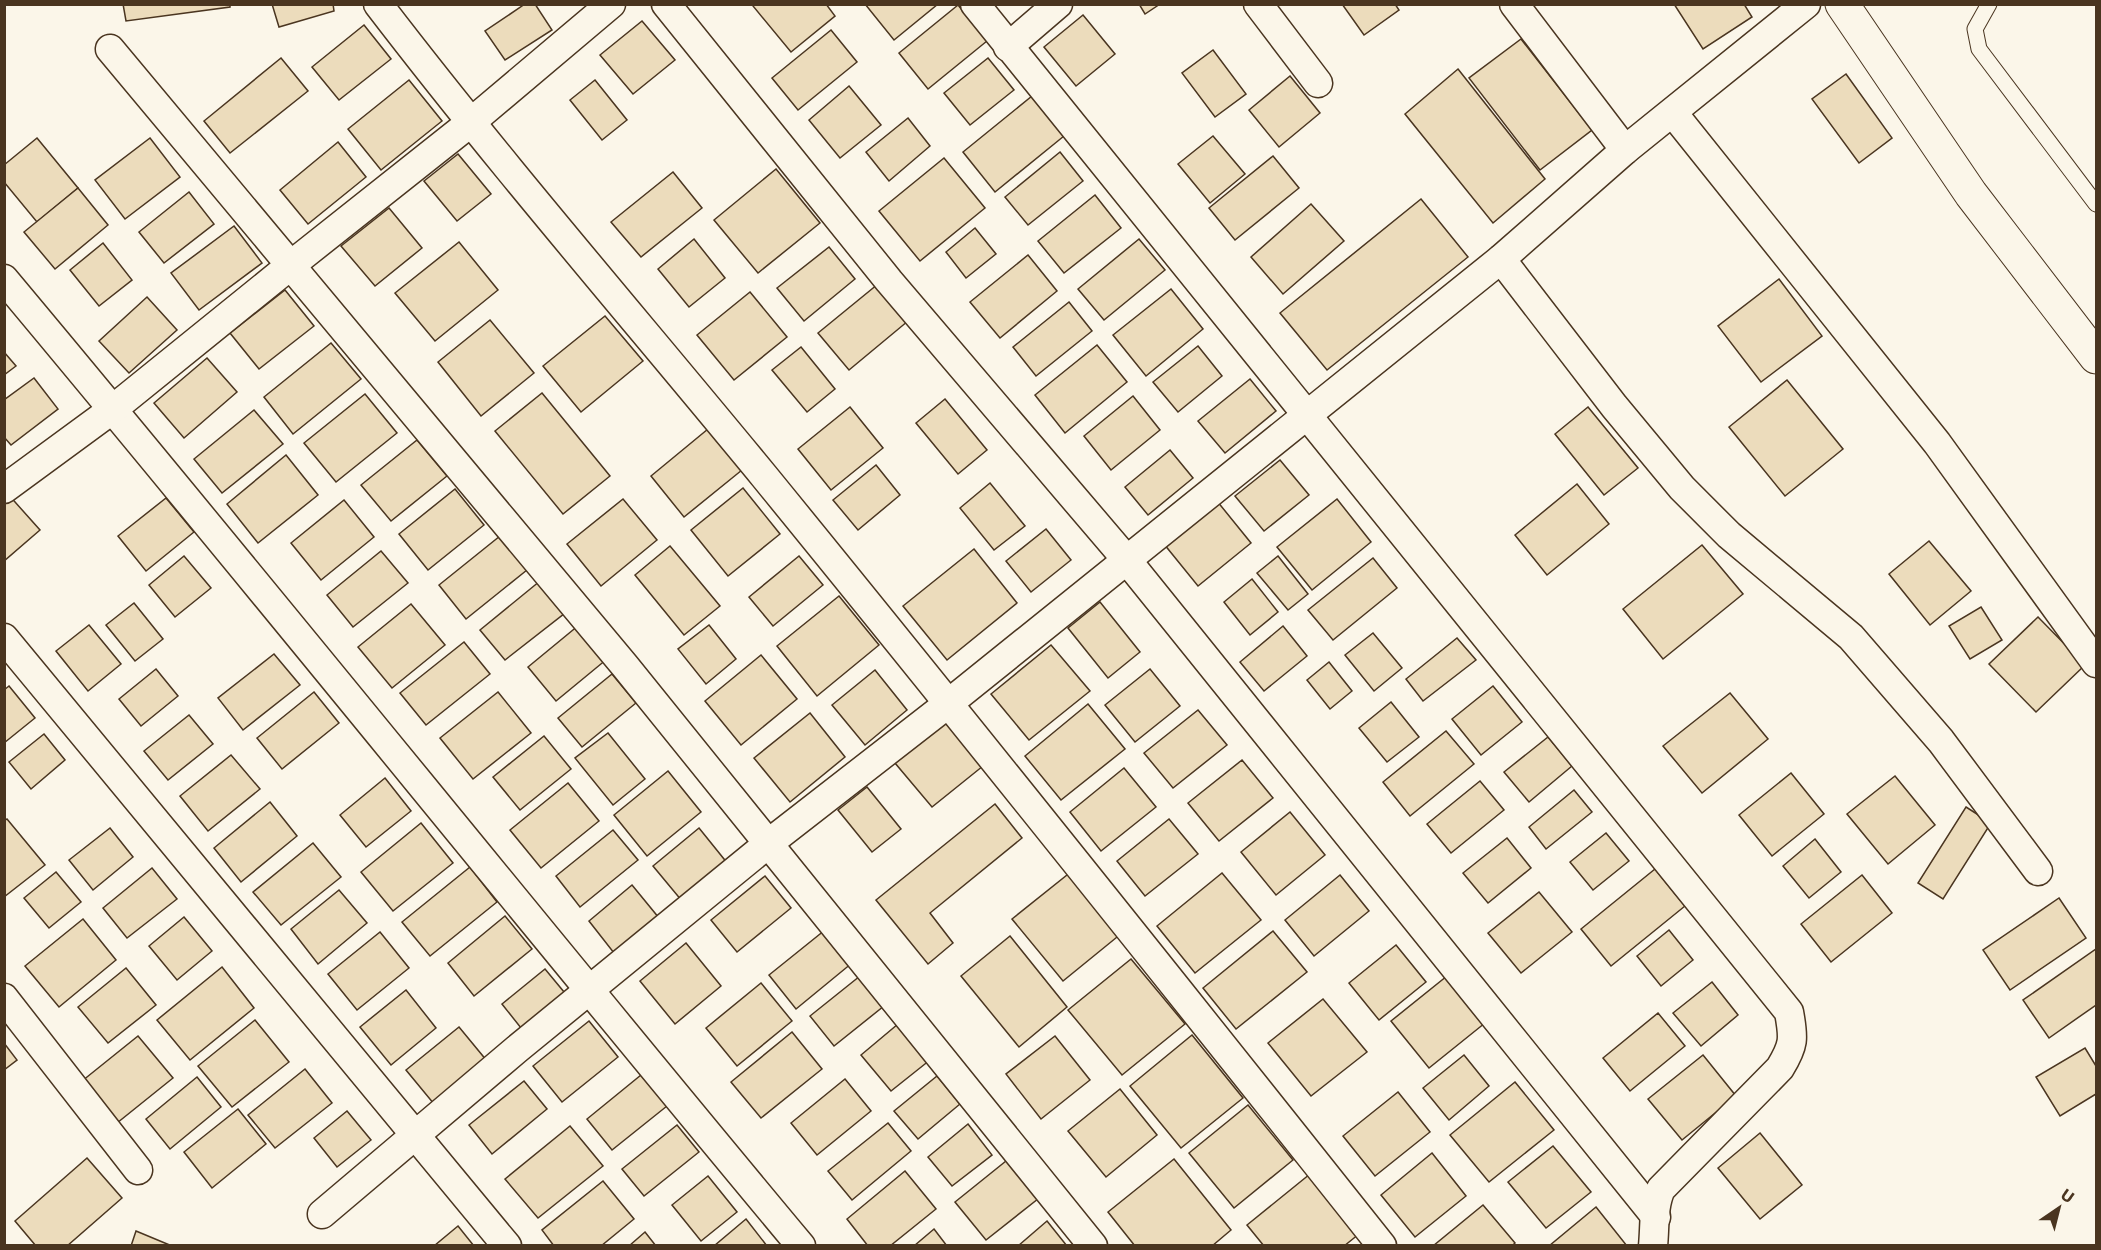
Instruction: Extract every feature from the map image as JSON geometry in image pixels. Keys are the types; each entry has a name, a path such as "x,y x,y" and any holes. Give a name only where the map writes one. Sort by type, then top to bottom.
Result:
{"street":[{"path":"378,4 470,123 760,471 949,703 1382,1245"},
{"path":"4,489 113,409 470,123 611,4"},
{"path":"666,4 889,281 1126,559 1656,1217"},
{"path":"975,4 1789,1012 1793,1032 1791,1051 1780,1068 1661,1189 1655,1207 1653,1245"},
{"path":"1008,47 1058,4"},
{"path":"1258,4 1318,83"},
{"path":"1514,4 1625,150"},
{"path":"322,1214 517,1049 769,843 949,703 1501,259 1625,150 1806,4"},
{"path":"1842,4 1971,194 2097,357"},
{"path":"110,49 769,843 1093,1245"},
{"path":"1673,113 1937,443 2097,663"},
{"path":"1501,259 1614,406 1682,488 1729,535 1851,637 1941,741 2038,871"},
{"path":"4,279 589,991 801,1245"},
{"path":"4,638 507,1245"},
{"path":"4,998 138,1170"}],"lane":[{"path":"1989,4 1975,29 1979,49 2097,204"}],"building":[{"path":"123,4 230,4 230,7 126,21"},
{"path":"272,4 333,4 334,11 279,27"},
{"path":"525,4 535,4 552,30 505,60 485,31"},
{"path":"754,4 826,4 835,16 791,52 753,6"},
{"path":"865,4 938,4 894,40"},
{"path":"1139,4 1160,4 1145,14"},
{"path":"1342,4 1395,4 1399,10 1364,35"},
{"path":"1674,4 1744,4 1752,17 1703,49"},
{"path":"958,5 987,41 928,89 899,53"},
{"path":"1083,15 1115,54 1076,86 1044,47"},
{"path":"642,21 675,60 633,94 600,55"},
{"path":"364,25 391,59 339,100 312,67"},
{"path":"831,30 857,62 798,110 772,78"},
{"path":"1521,39 1592,130 1540,170 1469,78"},
{"path":"1213,50 1246,94 1215,117 1182,73"},
{"path":"281,58 308,91 230,153 204,121"},
{"path":"988,58 1014,90 970,125 944,93"},
{"path":"1458,69 1545,179 1493,223 1405,114"},
{"path":"1846,74 1892,138 1859,163 1812,99"},
{"path":"1290,76 1320,113 1279,147 1249,110"},
{"path":"409,80 442,121 381,170 348,129"},
{"path":"595,80 627,120 602,140 570,100"},
{"path":"849,86 881,125 840,158 809,120"},
{"path":"1032,96 1064,136 995,192 963,152"},
{"path":"908,118 930,146 889,181 866,152"},
{"path":"1213,136 1245,174 1210,203 1178,164"},
{"path":"37,138 78,188 37,222 4,182 4,165"},
{"path":"150,138 180,177 125,219 95,180"},
{"path":"338,142 366,177 308,224 280,190"},
{"path":"1060,152 1083,181 1028,225 1005,197"},
{"path":"458,154 491,194 457,221 424,181"},
{"path":"1273,156 1299,188 1235,240 1209,208"},
{"path":"944,158 985,208 920,261 879,211"},
{"path":"776,169 820,223 758,273 714,220"},
{"path":"673,172 702,208 641,257 611,222"},
{"path":"78,188 108,225 55,269 24,232"},
{"path":"189,192 214,224 164,263 139,232"},
{"path":"1095,195 1121,228 1064,273 1038,241"},
{"path":"1421,199 1468,257 1327,370 1280,313"},
{"path":"1311,204 1344,241 1283,294 1251,257"},
{"path":"389,208 422,248 375,286 341,246"},
{"path":"234,226 262,263 199,310 171,273"},
{"path":"975,228 996,254 966,278 946,252"},
{"path":"694,239 725,278 689,307 658,269"},
{"path":"1139,239 1165,270 1104,320 1078,289"},
{"path":"459,242 498,290 435,341 395,293"},
{"path":"103,243 132,280 99,306 70,270"},
{"path":"829,247 855,279 804,321 777,288"},
{"path":"1028,255 1057,291 1000,338 970,302"},
{"path":"1779,279 1822,336 1761,382 1718,326"},
{"path":"878,284 908,321 849,370 818,333"},
{"path":"1171,289 1203,329 1146,376 1113,335"},
{"path":"285,290 314,326 259,369 230,333"},
{"path":"750,292 787,337 734,380 697,335"},
{"path":"147,297 177,330 129,373 99,341"},
{"path":"1069,302 1092,331 1036,376 1013,347"},
{"path":"605,316 643,361 581,412 543,366"},
{"path":"490,320 534,373 481,416 438,362"},
{"path":"331,343 361,379 293,434 264,397"},
{"path":"1097,345 1127,382 1065,433 1035,395"},
{"path":"1198,346 1222,376 1178,412 1153,382"},
{"path":"801,347 835,389 807,412 772,370"},
{"path":"4,352 16,366 4,375"},
{"path":"207,358 237,392 184,438 154,403"},
{"path":"34,378 58,409 11,445 4,437 4,400"},
{"path":"1250,379 1276,411 1225,453 1198,421"},
{"path":"1787,380 1843,449 1785,496 1729,427"},
{"path":"542,393 610,476 563,514 495,431"},
{"path":"365,394 397,433 336,482 304,443"},
{"path":"1133,396 1160,430 1111,470 1084,436"},
{"path":"945,399 987,450 958,474 916,423"},
{"path":"850,407 883,448 831,490 798,449"},
{"path":"1588,407 1638,468 1604,495 1555,434"},
{"path":"254,410 283,444 222,493 194,459"},
{"path":"708,429 742,470 684,517 651,476"},
{"path":"417,440 447,476 391,521 361,485"},
{"path":"1170,450 1193,478 1148,515 1125,487"},
{"path":"286,455 318,495 258,543 227,504"},
{"path":"1280,460 1309,495 1264,531 1235,496"},
{"path":"876,465 900,495 858,530 833,500"},
{"path":"990,483 1025,526 994,550 960,508"},
{"path":"1577,484 1609,524 1547,575 1515,535"},
{"path":"743,488 780,534 728,576 691,530"},
{"path":"455,489 484,525 428,570 399,534"},
{"path":"7,493 40,530 4,561 4,495"},
{"path":"166,498 194,532 146,571 118,536"},
{"path":"623,499 657,540 601,586 567,544"},
{"path":"1337,499 1371,542 1312,590 1277,547"},
{"path":"344,500 374,537 321,580 291,543"},
{"path":"1217,501 1251,543 1198,586 1164,544"},
{"path":"1046,529 1071,560 1031,592 1006,561"},
{"path":"500,536 527,570 466,619 439,585"},
{"path":"1929,541 1971,591 1930,625 1889,574"},
{"path":"1702,545 1743,594 1663,659 1623,609"},
{"path":"670,546 720,606 684,635 635,575"},
{"path":"974,549 1017,603 947,660 903,606"},
{"path":"381,551 408,583 353,627 327,595"},
{"path":"184,556 211,588 175,617 149,585"},
{"path":"799,556 823,585 773,626 749,597"},
{"path":"1278,556 1308,594 1288,610 1257,573"},
{"path":"1373,558 1397,588 1333,640 1308,610"},
{"path":"1252,579 1278,612 1250,635 1224,602"},
{"path":"540,581 565,613 505,660 480,630"},
{"path":"839,596 879,645 817,696 777,646"},
{"path":"1100,602 1140,652 1108,678 1068,628"},
{"path":"134,603 163,639 135,661 106,625"},
{"path":"411,604 445,645 392,688 358,647"},
{"path":"1981,607 2002,640 1970,659 1949,626"},
{"path":"2038,617 2085,665 2036,712 1989,664"},
{"path":"89,625 121,664 88,691 56,651"},
{"path":"579,625 607,659 556,701 528,667"},
{"path":"709,625 736,659 706,684 678,649"},
{"path":"1283,626 1307,656 1264,691 1240,662"},
{"path":"1373,633 1402,668 1374,691 1345,655"},
{"path":"1457,638 1476,660 1423,701 1406,679"},
{"path":"464,642 490,674 426,725 400,693"},
{"path":"1051,645 1090,691 1029,740 991,694"},
{"path":"274,654 300,685 243,730 218,698"},
{"path":"761,655 797,699 741,745 705,701"},
{"path":"1329,662 1352,691 1330,709 1307,680"},
{"path":"156,669 178,696 141,726 119,699"},
{"path":"1150,669 1180,706 1135,742 1105,705"},
{"path":"875,670 907,710 865,745 832,705"},
{"path":"612,674 636,703 582,747 558,718"},
{"path":"9,686 35,718 4,743 4,690"},
{"path":"1493,686 1522,722 1481,755 1452,719"},
{"path":"314,692 339,723 282,769 257,738"},
{"path":"498,692 531,733 473,779 440,738"},
{"path":"1730,693 1768,739 1702,793 1663,746"},
{"path":"1391,702 1419,737 1387,762 1359,728"},
{"path":"1088,704 1125,749 1061,800 1025,756"},
{"path":"1198,710 1227,745 1173,788 1144,753"},
{"path":"810,713 845,757 790,802 754,758"},
{"path":"189,715 213,744 168,780 144,751"},
{"path":"946,721 983,766 932,807 895,763"},
{"path":"1446,731 1474,764 1410,816 1383,782"},
{"path":"608,733 645,779 613,805 575,758"},
{"path":"44,734 65,760 31,789 9,762"},
{"path":"544,736 571,769 520,810 493,777"},
{"path":"1548,737 1572,766 1529,802 1504,772"},
{"path":"231,755 260,789 208,831 180,796"},
{"path":"1242,760 1273,798 1219,841 1188,803"},
{"path":"1124,768 1156,807 1101,851 1070,812"},
{"path":"668,771 701,812 647,856 614,815"},
{"path":"1791,773 1824,814 1772,856 1739,815"},
{"path":"1895,776 1935,825 1888,864 1847,814"},
{"path":"385,778 411,811 366,847 340,815"},
{"path":"1480,781 1504,810 1451,853 1427,824"},
{"path":"568,783 599,821 541,868 510,830"},
{"path":"867,787 901,829 872,852 838,810"},
{"path":"1574,790 1592,812 1546,849 1529,827"},
{"path":"270,802 297,836 241,882 214,848"},
{"path":"995,804 1022,838 930,913 953,943 928,964 876,900"},
{"path":"1966,807 1991,823 1943,899 1918,883"},
{"path":"1290,812 1325,855 1276,895 1241,852"},
{"path":"7,819 45,865 4,897 4,821"},
{"path":"1169,819 1198,854 1145,896 1117,861"},
{"path":"421,823 453,863 393,911 361,872"},
{"path":"110,828 133,857 93,890 69,860"},
{"path":"699,828 728,864 682,901 653,866"},
{"path":"613,830 638,860 580,907 556,876"},
{"path":"1606,833 1629,861 1593,890 1570,862"},
{"path":"1507,838 1531,868 1488,903 1463,873"},
{"path":"1815,839 1841,872 1809,898 1783,866"},
{"path":"313,843 341,877 281,925 253,892"},
{"path":"470,867 497,902 430,956 402,922"},
{"path":"152,868 177,899 127,938 103,908"},
{"path":"1655,869 1685,906 1611,966 1581,929"},
{"path":"1072,871 1122,933 1063,981 1012,919"},
{"path":"56,872 81,902 49,928 24,898"},
{"path":"1222,873 1261,920 1195,973 1157,926"},
{"path":"1340,875 1369,911 1314,956 1285,920"},
{"path":"1862,875 1892,913 1831,962 1801,924"},
{"path":"765,876 791,908 737,952 711,920"},
{"path":"632,885 659,918 614,953 589,921"},
{"path":"339,890 367,923 318,964 291,929"},
{"path":"1539,892 1572,932 1521,973 1488,933"},
{"path":"2059,898 2086,938 2010,990 1983,950"},
{"path":"505,916 532,949 474,996 448,963"},
{"path":"184,917 212,951 177,980 149,946"},
{"path":"83,919 116,960 59,1007 25,966"},
{"path":"825,930 852,963 796,1009 769,975"},
{"path":"1669,930 1693,960 1661,986 1637,956"},
{"path":"1273,931 1307,972 1236,1029 1203,988"},
{"path":"380,932 409,968 357,1010 328,974"},
{"path":"1010,936 1067,1007 1019,1047 961,976"},
{"path":"686,943 721,986 675,1024 640,981"},
{"path":"1396,945 1426,982 1379,1020 1349,983"},
{"path":"2096,949 2096,1005 2049,1038 2023,1000"},
{"path":"1131,959 1185,1024 1122,1075 1068,1010"},
{"path":"222,967 254,1008 190,1060 157,1020"},
{"path":"126,968 156,1005 108,1043 78,1007"},
{"path":"545,969 569,998 525,1033 502,1004"},
{"path":"865,972 889,1002 834,1046 810,1016"},
{"path":"1447,976 1485,1023 1429,1068 1391,1021"},
{"path":"1712,982 1738,1015 1701,1046 1673,1013"},
{"path":"761,983 792,1021 737,1066 706,1028"},
{"path":"406,990 436,1028 391,1065 360,1027"},
{"path":"1323,999 1367,1052 1311,1096 1268,1043"},
{"path":"1658,1013 1685,1046 1630,1091 1603,1058"},
{"path":"904,1019 935,1056 891,1091 861,1055"},
{"path":"255,1020 289,1062 232,1107 198,1066"},
{"path":"589,1021 618,1057 562,1102 533,1066"},
{"path":"459,1027 487,1061 434,1104 406,1070"},
{"path":"792,1032 822,1069 761,1118 731,1082"},
{"path":"1192,1035 1243,1098 1181,1148 1130,1086"},
{"path":"138,1036 173,1078 117,1123 82,1081"},
{"path":"1055,1036 1090,1080 1041,1119 1006,1074"},
{"path":"4,1043 17,1060 4,1070"},
{"path":"2085,1048 2096,1066 2096,1094 2060,1116 2036,1077"},
{"path":"1464,1055 1489,1086 1449,1120 1423,1088"},
{"path":"1703,1055 1736,1096 1682,1140 1648,1099"},
{"path":"305,1069 332,1103 275,1148 248,1115"},
{"path":"641,1075 667,1106 612,1150 587,1119"},
{"path":"937,1076 960,1104 918,1139 894,1111"},
{"path":"197,1077 221,1107 170,1149 146,1119"},
{"path":"845,1079 871,1111 817,1155 791,1123"},
{"path":"524,1081 547,1109 492,1154 469,1125"},
{"path":"1515,1082 1554,1130 1489,1182 1450,1135"},
{"path":"1120,1089 1157,1135 1106,1177 1068,1131"},
{"path":"1398,1092 1430,1132 1375,1176 1343,1136"},
{"path":"1248,1105 1293,1160 1234,1208 1189,1153"},
{"path":"238,1109 266,1144 212,1188 184,1152"},
{"path":"347,1111 371,1140 337,1167 314,1138"},
{"path":"888,1123 911,1151 852,1200 828,1171"},
{"path":"968,1124 992,1155 952,1186 928,1157"},
{"path":"677,1125 699,1152 644,1196 622,1169"},
{"path":"570,1126 603,1166 538,1218 505,1179"},
{"path":"1760,1133 1802,1185 1760,1219 1718,1168"},
{"path":"1553,1146 1591,1192 1546,1228 1508,1182"},
{"path":"1432,1153 1466,1196 1415,1237 1381,1195"},
{"path":"1011,1157 1043,1195 986,1240 955,1202"},
{"path":"87,1158 122,1198 67,1246 36,1246 15,1221"},
{"path":"1174,1159 1231,1230 1212,1246 1135,1246 1108,1212"},
{"path":"905,1171 936,1209 890,1246 868,1246 847,1219"},
{"path":"1310,1174 1359,1234 1344,1246 1264,1246 1247,1225"},
{"path":"708,1176 737,1212 701,1241 672,1205"},
{"path":"603,1181 634,1219 601,1246 554,1246 542,1230"},
{"path":"1483,1205 1515,1243 1512,1246 1433,1246"},
{"path":"1596,1207 1627,1246 1549,1246"},
{"path":"746,1219 767,1246 714,1246"},
{"path":"1047,1221 1067,1246 1018,1246"},
{"path":"458,1226 474,1246 434,1246"},
{"path":"934,1229 947,1246 914,1246"},
{"path":"136,1231 172,1246 131,1246"},
{"path":"645,1232 656,1246 629,1246"}]}
